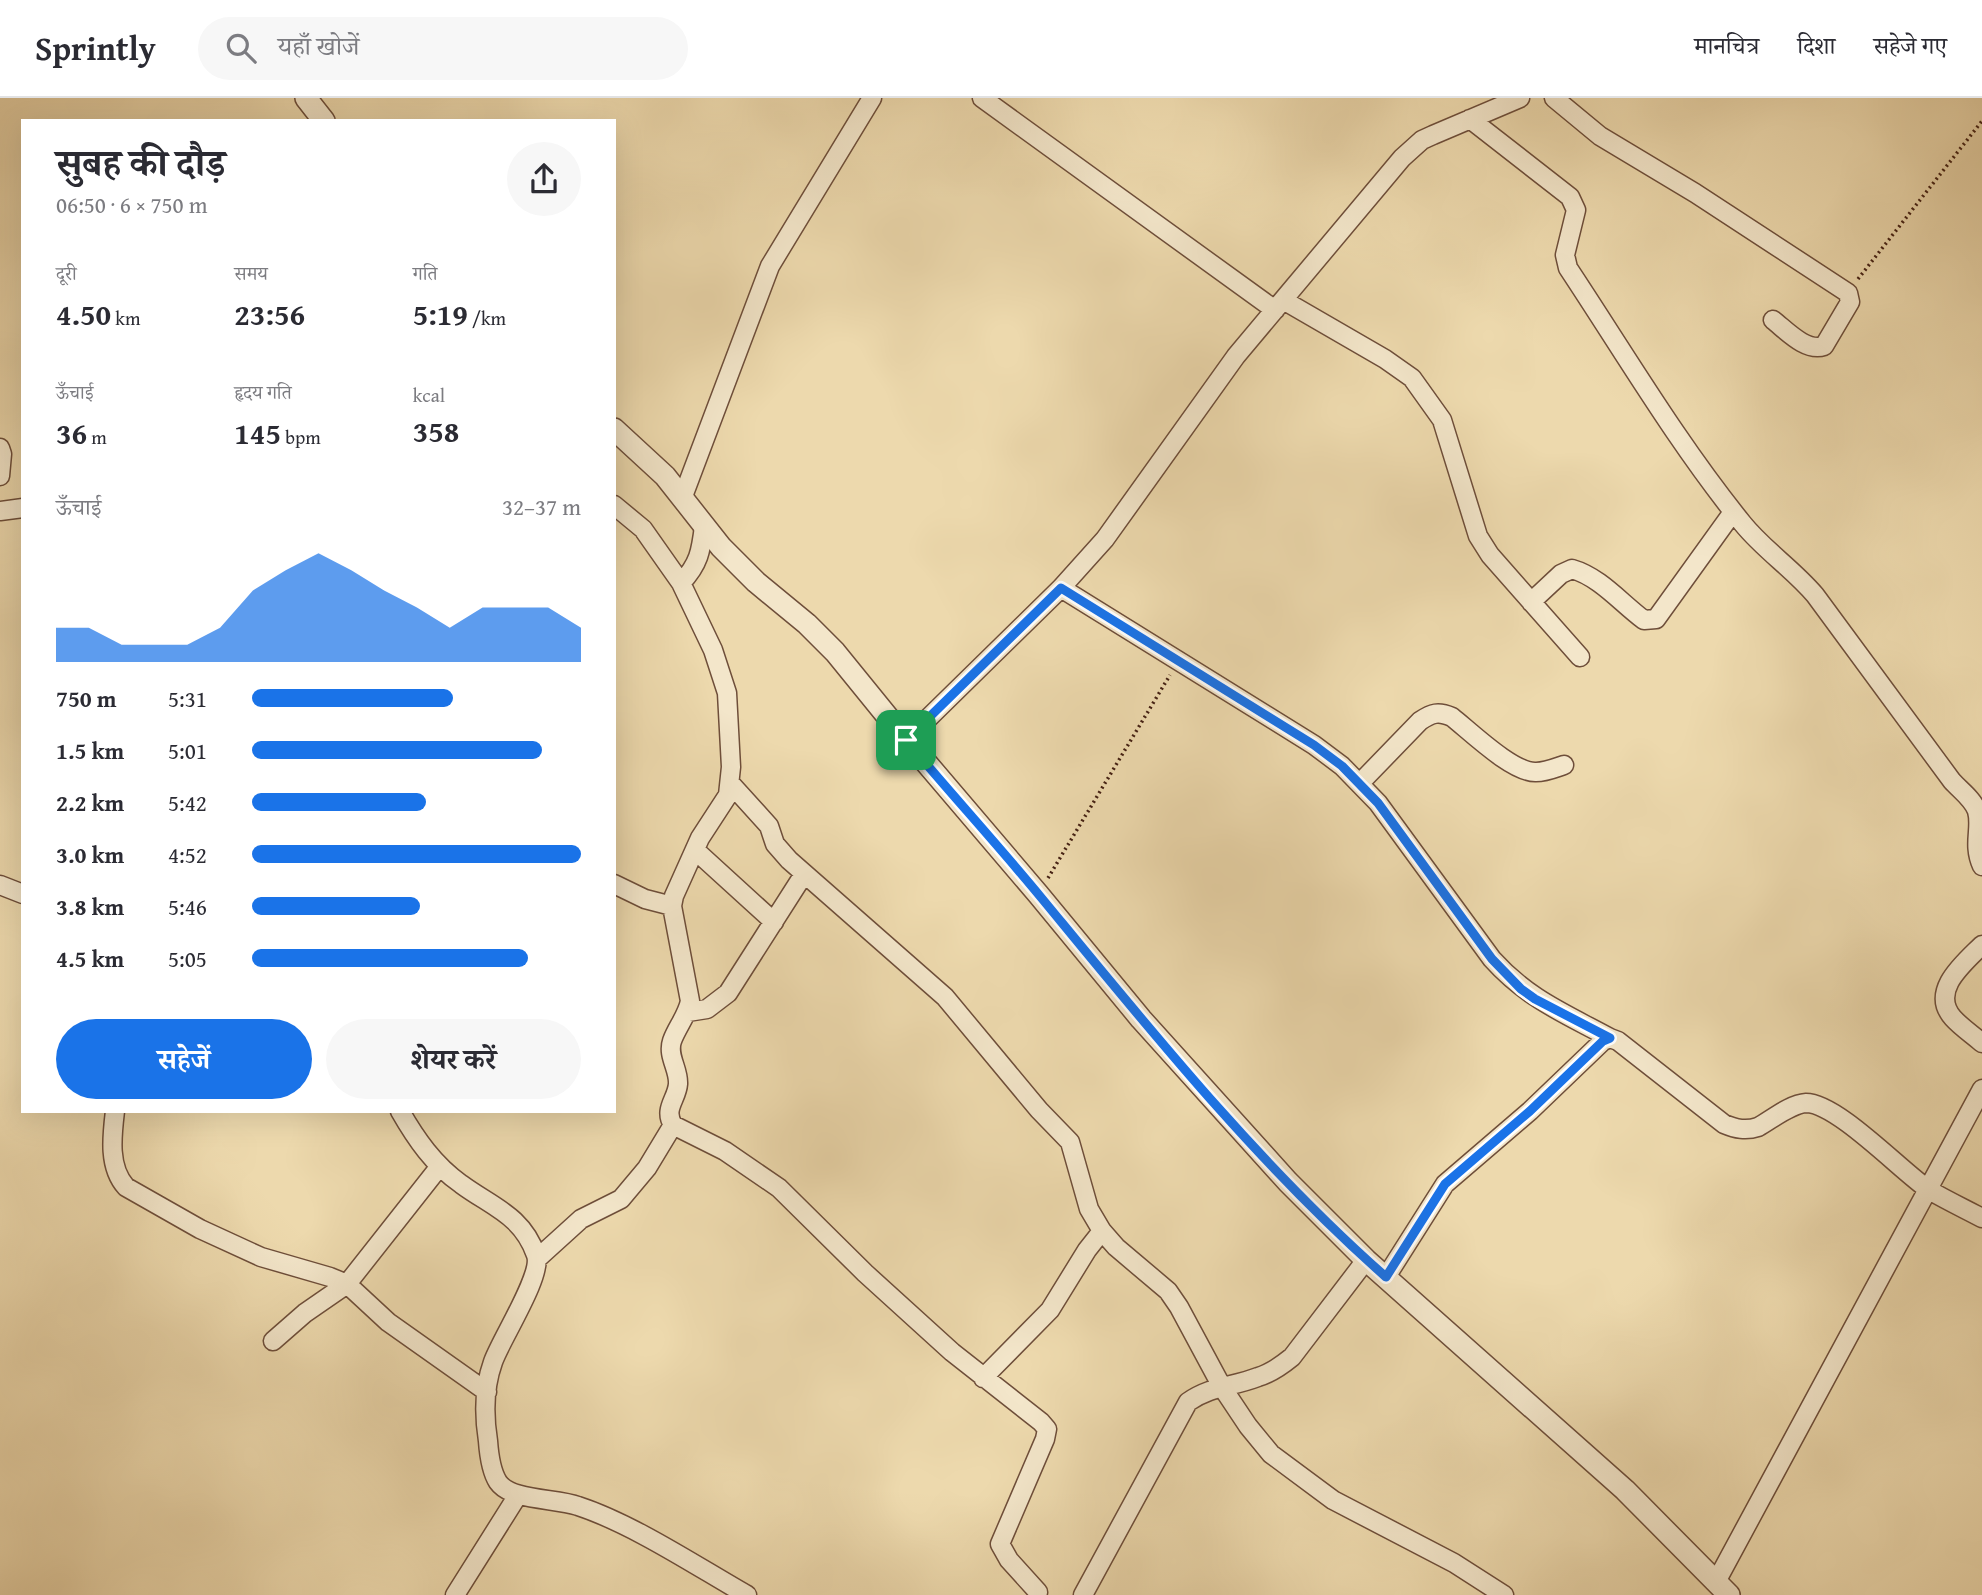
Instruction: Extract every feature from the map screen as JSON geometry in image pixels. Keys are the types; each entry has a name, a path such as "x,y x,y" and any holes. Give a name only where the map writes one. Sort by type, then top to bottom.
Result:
{"street":[{"path":"306,98 322,119"},
{"path":"682,499 770,266 872,98"},
{"path":"982,98 1279,305 1401,369 1424,393 1442,420 1478,536 1490,555 1580,657"},
{"path":"906,740 1061,588 1118,524 1217,381 1402,158 1422,140 1520,98"},
{"path":"1554,98 1600,136 1695,193 1847,293 1850,302 1824,346 1816,349 1773,320"},
{"path":"1469,119 1570,197 1576,209 1565,255 1568,268 1694,460 1733,512 1815,595 1952,781 1970,800 1977,811 1977,847 1982,866"},
{"path":"616,431 665,477 704,526 756,582 807,624 835,652 1140,1019 1238,1129 1366,1260 1625,1490 1723,1589 1982,1089"},
{"path":"0,448 0,476"},
{"path":"616,507 643,529 681,583 713,650 727,693 730,784 728,795 695,850 671,906 690,1001 688,1012 672,1041 671,1049 678,1078 669,1119 673,1125 725,1151 779,1188 865,1273 983,1378 1034,1415 1047,1429 1000,1544 1009,1560 1041,1594"},
{"path":"0,511 21,508"},
{"path":"1531,602 1561,574 1572,569 1593,579 1644,620 1656,619 1733,512"},
{"path":"681,583 698,560 704,526"},
{"path":"1061,588 1314,745 1360,782 1492,959 1535,999 1618,1041 1724,1124 1735,1129 1751,1129 1803,1103 1814,1104 1835,1115 1928,1189 1982,1218"},
{"path":"1360,782 1420,721 1431,713 1441,712 1452,717 1512,764 1524,770 1535,772 1564,765"},
{"path":"730,784 769,827 775,844 804,874 945,997 1039,1110 1070,1142 1089,1209 1102,1231 1116,1247 1168,1291 1222,1387 1271,1454 1333,1500 1454,1563 1504,1595"},
{"path":"695,850 774,922"},
{"path":"688,1012 707,1009 728,993 804,874"},
{"path":"0,885 21,893"},
{"path":"616,885 645,899 671,906"},
{"path":"1982,945 1953,975 1944,1001 1951,1016 1982,1043"},
{"path":"1386,1277 1445,1184 1530,1111 1603,1041 1610,1038"},
{"path":"115,1113 112,1147 114,1163 118,1178 126,1187 200,1229 261,1257 347,1284 401,1332 487,1392"},
{"path":"401,1113 421,1144 440,1166 460,1184 507,1213 518,1223 538,1258"},
{"path":"673,1125 647,1168 621,1199 581,1219 538,1258 528,1292 493,1363 487,1392 486,1428 490,1459 497,1480 505,1490 582,1507 640,1535 747,1595"},
{"path":"273,1341 305,1313 347,1284 440,1166"},
{"path":"983,1378 1050,1310 1102,1231"},
{"path":"1083,1595 1188,1402 1204,1391 1256,1378 1277,1369 1292,1357 1366,1260"},
{"path":"455,1595 518,1495"},
{"path":"1017,1595 1027,1590 1041,1594"}],"path":[{"path":"1847,293 1982,121"},
{"path":"1038,894 1178,661"}],"route":[{"path":"1061,588 1314,745 1342,766 1378,803 1492,959 1506,974 1535,999 1610,1038 1603,1041 1530,1111 1445,1184 1386,1277 1288,1182 1238,1129 1140,1019 1031,885 906,740 1061,588"}]}
